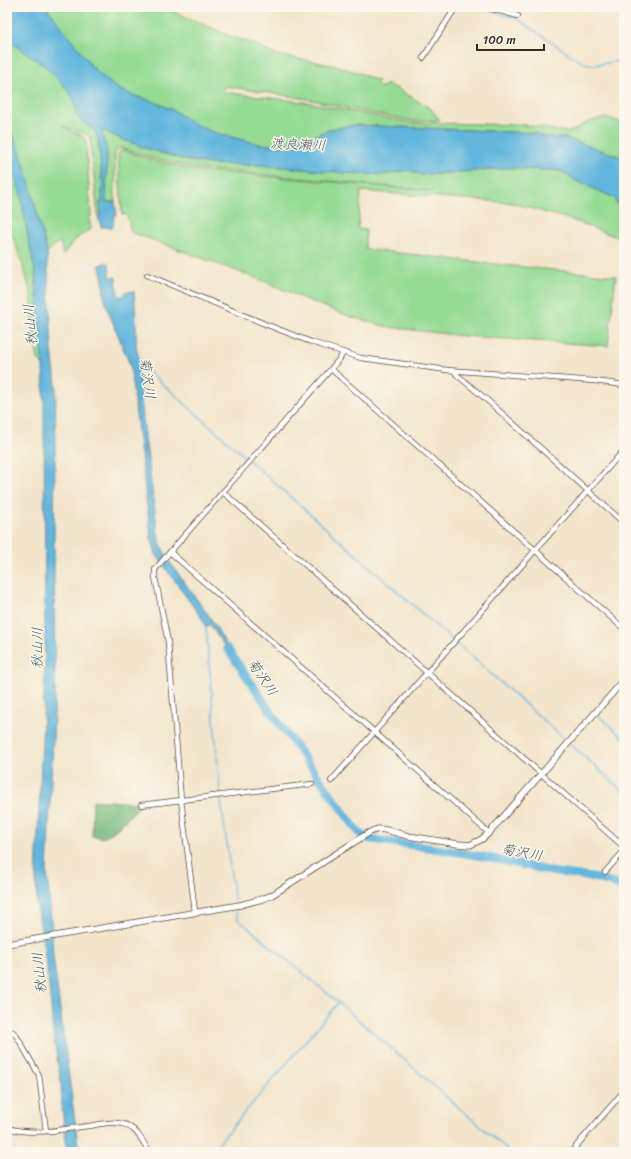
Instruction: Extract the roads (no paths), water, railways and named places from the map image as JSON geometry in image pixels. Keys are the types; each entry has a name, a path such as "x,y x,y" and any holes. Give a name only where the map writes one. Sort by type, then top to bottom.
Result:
{"street":[{"path":"423,58 456,7"},
{"path":"485,7 518,16"},
{"path":"147,275 311,342 361,358 434,369 590,380 624,385"},
{"path":"195,912 180,800 168,642 155,577 155,570 331,369 343,352"},
{"path":"331,369 624,629"},
{"path":"455,371 456,374 624,523"},
{"path":"331,781 624,450"},
{"path":"222,492 624,847"},
{"path":"169,553 375,732 488,833"},
{"path":"7,944 262,900 370,832 378,830 386,830 408,836 470,845 482,839 488,833 624,680"},
{"path":"7,708 7,750"},
{"path":"141,805 312,784"},
{"path":"605,872 624,851"},
{"path":"7,1030 16,1035 39,1075 47,1131"},
{"path":"571,1152 624,1091"},
{"path":"7,1128 27,1132 120,1123 130,1127 138,1134 149,1152"}],"water":[{"name":"渡良瀬川","path":"7,7 46,7 95,70 115,87 131,95 152,101 171,109 196,125 219,134 259,144 280,146 314,136 331,129 356,125 534,133 544,137 565,138 624,158 624,209 616,203 615,198 576,181 562,171 511,168 422,175 408,170 383,175 261,165 211,164 185,160 145,148 123,140 103,130 102,134 107,151 106,202 115,202 117,215 114,215 113,227 101,227 98,216 101,215 100,202 102,202 101,165 99,145 95,132 79,118 76,113 76,106 69,92 58,79 42,64 7,38"},
{"path":"7,123 20,152 47,252 52,349 56,384 54,540 55,692 47,872 53,956 79,1152 67,1152 61,1084 53,1032 49,985 37,906 36,878 45,671 43,366 35,271 20,191 7,155"},
{"path":"103,263 109,263 110,277 116,277 119,296 125,296 125,292 134,291 137,352 141,362 145,366 138,368 145,438 159,541 168,560 209,616 233,657 211,626 209,624 206,628 203,620 156,554 151,538 130,365 107,308 103,279 99,265 103,265"}],"waterway":[{"path":"476,7 516,18 581,62 594,65 624,60"},
{"path":"141,365 567,741"},
{"path":"206,627 221,802 235,904"},
{"name":"菊沢川","path":"227,648 271,712 359,833 369,839 486,857 554,872 596,878 624,887"},
{"path":"599,716 624,739"},
{"path":"570,744 624,792"},
{"path":"236,908 237,917 239,920 339,1003 510,1152"},
{"path":"211,1152 338,1003"}],"water label":[{"name":"秋山川","path":"30,325"},
{"name":"秋山川","path":"37,648"},
{"name":"秋山川","path":"39,973"}]}
